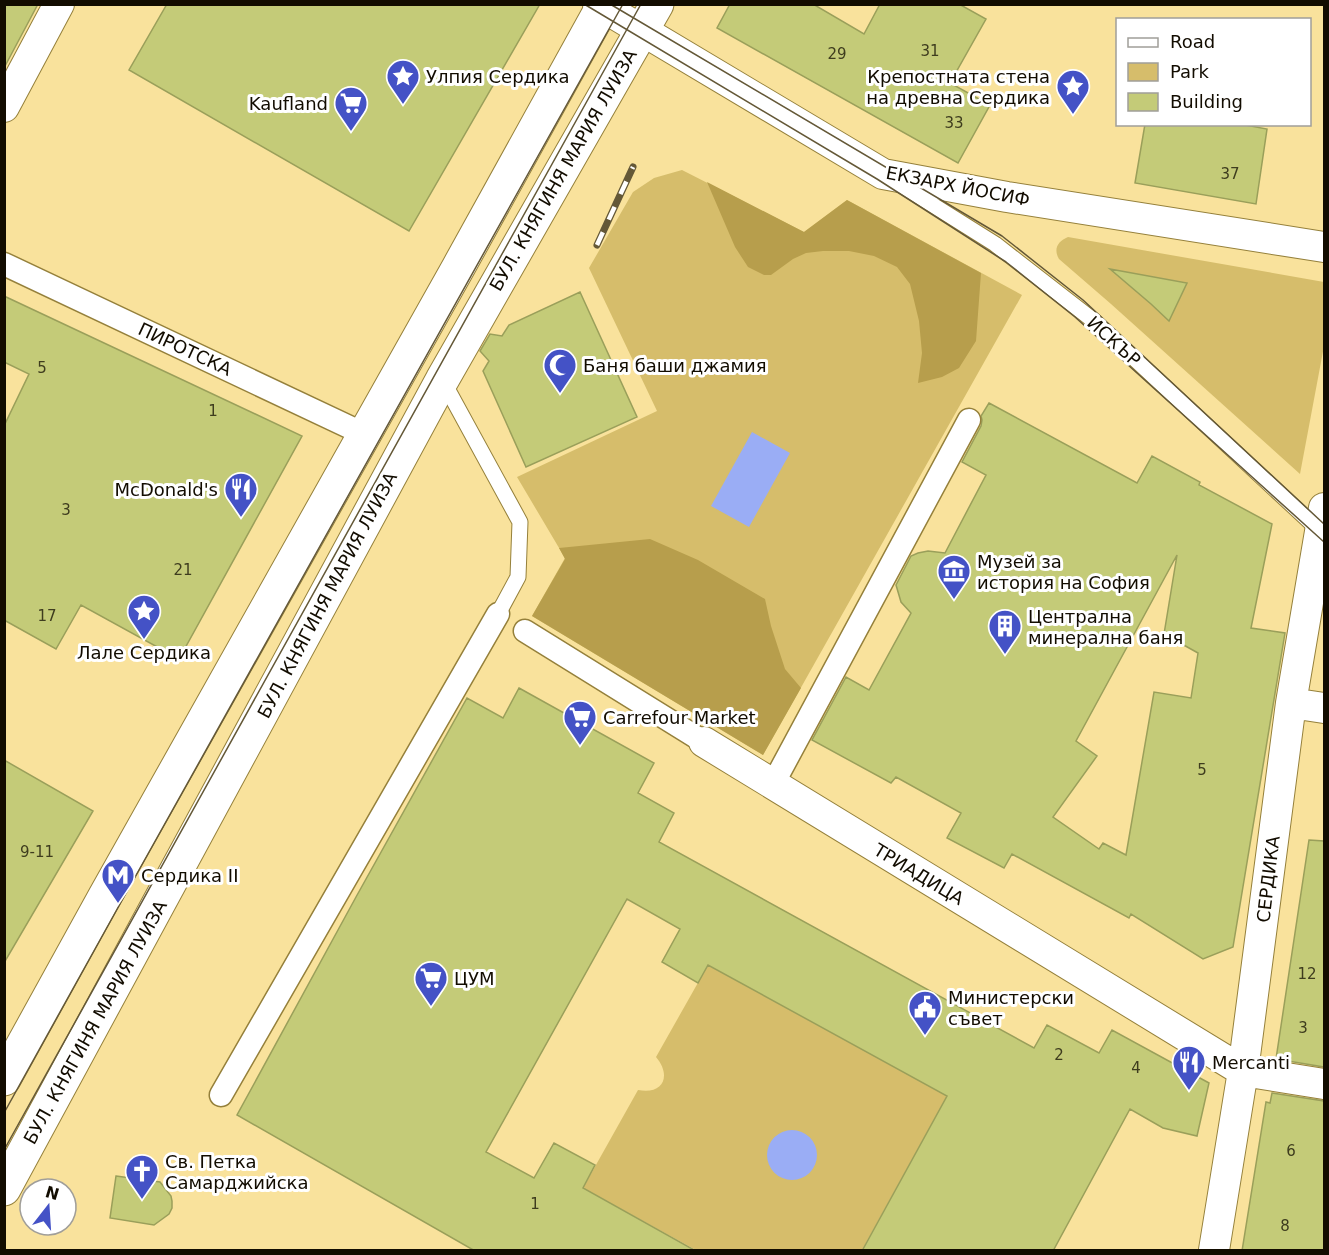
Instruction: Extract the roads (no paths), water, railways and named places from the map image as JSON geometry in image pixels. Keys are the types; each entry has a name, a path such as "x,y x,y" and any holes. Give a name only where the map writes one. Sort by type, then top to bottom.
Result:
{"main road":[{"path":"4,1079 601,5"},
{"name":"БУЛ. КНЯГИНЯ МАРИЯ ЛУИЗА","path":"4,1189 442,380 649,18"}],"street":[{"path":"4,107 59,4"},
{"name":"ЕКЗАРХ ЙОСИФ","path":"601,5 649,18 883,174 1007,197 1324,248"},
{"name":"ПИРОТСКА","path":"4,264 364,435"},
{"path":"772,784 969,420"},
{"name":"СЕРДИКА","path":"1214,1251 1243,1071 1291,703 1323,525"},
{"path":"221,1095 498,614"},
{"name":"ТРИАДИЦА","path":"525,631 1243,1071 1324,1084"},
{"path":"1291,703 1324,708"}],"lane":[{"name":"ИСКЪР","path":"883,174 995,244 1094,321 1323,525"},
{"path":"442,380 519,522 518,577 498,614"}],"water":[{"path":"752,432 790,453 749,527 711,506"},
{"path":"787,1130 797,1130 810,1137 817,1150 817,1160 810,1173 797,1180 787,1180 778,1176 771,1169 767,1160 767,1150 771,1141 778,1134"}],"tram line":[{"path":"584,4 877,179 1006,262 1075,317 1324,542"},
{"path":"610,4 1002,236 1083,300 1324,524"},
{"path":"4,1113 623,4"},
{"path":"4,1150 641,4"}],"railway":[{"path":"597,245 633,167"}],"place":[{"name":"Улпия Сердика","path":"403,105"},
{"name":"Крепостната стена на древна Сердика","path":"1073,115"},
{"name":"Kaufland","path":"351,132"},
{"name":"Баня баши джамия","path":"560,394"},
{"name":"McDonald's","path":"241,518"},
{"name":"Музей за история на София","path":"954,600"},
{"name":"Лале Сердика","path":"144,640"},
{"name":"Централна минерална баня","path":"1005,655"},
{"name":"Carrefour Market","path":"580,746"},
{"name":"Сердика II","path":"118,904"},
{"name":"ЦУМ","path":"431,1007"},
{"name":"Министерски съвет","path":"925,1036"},
{"name":"Mercanti","path":"1189,1091"},
{"name":"Св. Петка Самарджийска","path":"142,1200"}]}
